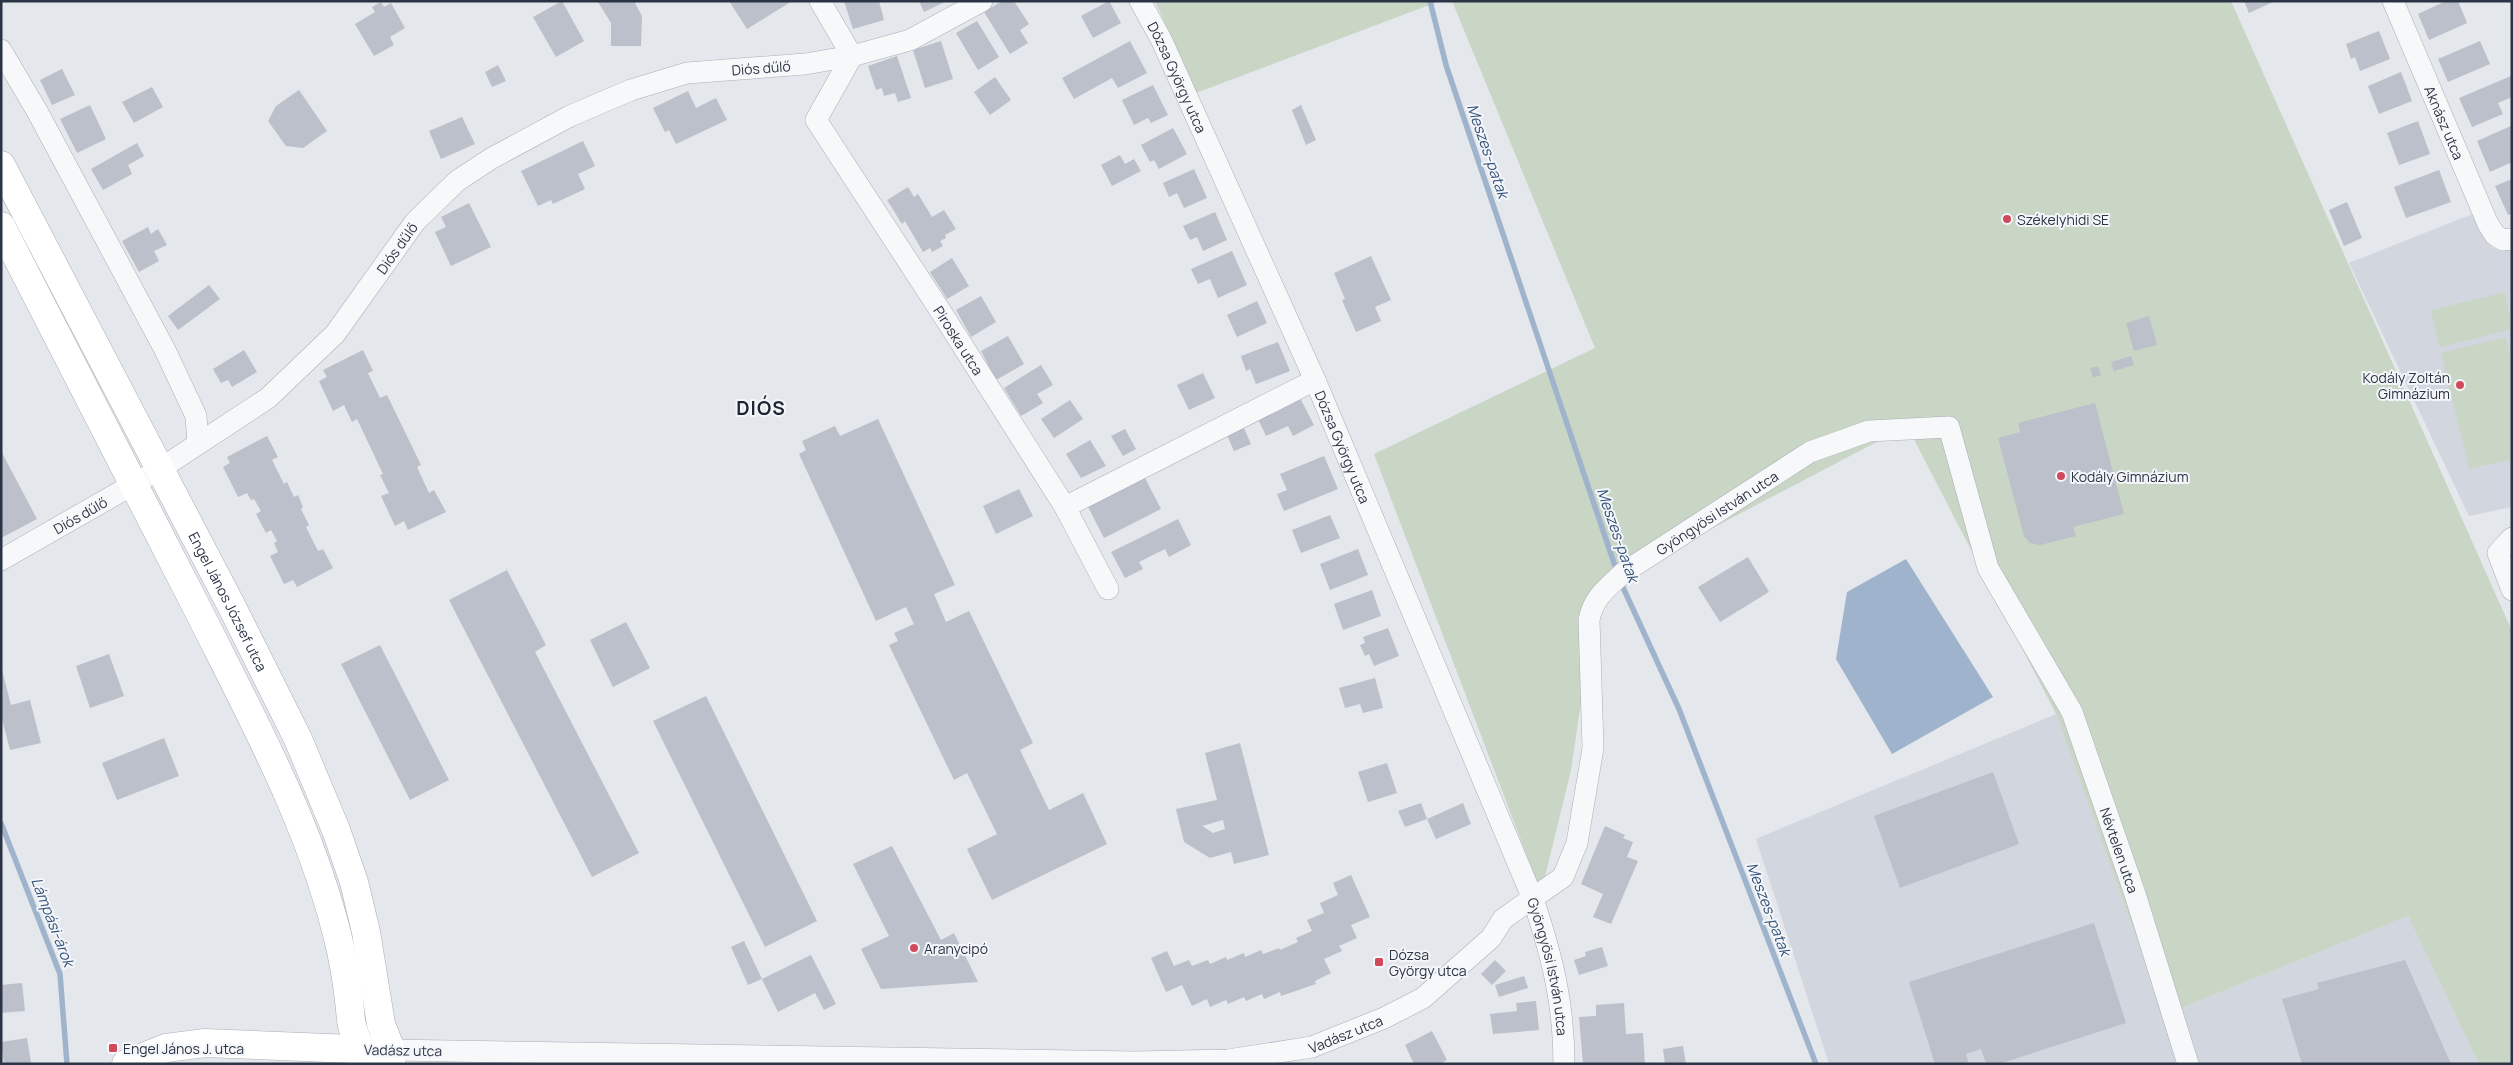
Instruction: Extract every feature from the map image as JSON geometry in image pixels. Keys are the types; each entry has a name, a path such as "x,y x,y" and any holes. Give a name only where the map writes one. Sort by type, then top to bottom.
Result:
{"street":[{"path":"820,1 852,56 910,40 982,1"},
{"name":"Dózsa György utca","path":"1140,1 1160,40 1315,380 1533,899"},
{"name":"Aknász utca","path":"2393,1 2488,224 2495,235 2507,239"},
{"path":"1,50 37,111 165,350 196,416 198,444"},
{"name":"Diós dűlő","path":"1,560 160,469 268,398 335,334 415,222 457,181 492,158 570,116 632,90 687,74 805,64 852,56"},
{"name":"Piroska utca","path":"852,56 816,120 944,314 1065,507"},
{"name":"Engel János József utca","path":"1,164 232,605 298,739 336,830 354,882 366,932 381,1024 391,1057"},
{"path":"1,226 135,483 262,738 300,823 318,869 342,952 352,1024 362,1056"},
{"path":"1108,589 1065,507 1315,380"},
{"name":"Gyöngyösi István utca","path":"1564,1064 1564,1026 1552,955 1533,899 1563,877 1577,843 1593,748 1589,620 1592,605 1617,579 1810,452 1869,432 1949,426 1988,568 2034,644"},
{"path":"2505,545 2512,590"},
{"name":"Névtelen utca","path":"2034,644 2072,712 2135,894 2188,1064"},
{"name":"Vadász utca","path":"126,1064 166,1048 205,1043 391,1057 884,1062 1228,1060 1312,1046 1384,1018 1424,998 1491,938 1503,919 1533,899"}],"shaded area":[{"name":"Kodály Zoltán Gimnázium","path":"2475,213 2492,248 2512,246 2512,507 2469,516 2349,263"},
{"path":"2056,714 2164,1015 2408,916 2479,1064 1829,1064 1756,839"}],"green space":[{"path":"1155,1 1440,1 1196,93"},
{"path":"1452,1 2231,1 2512,631 2512,1064 2479,1064 2408,916 2164,1015 2056,714 1907,426 1598,588 1571,770 1541,893 1374,454 1595,348"},
{"path":"2505,292 2512,329 2440,347 2431,310"},
{"path":"2506,337 2512,363 2512,459 2469,469 2441,353"}],"water":[{"path":"1906,559 1993,697 1892,754 1836,659 1847,592"}],"building":[{"path":"562,1 584,41 556,57 533,17"},
{"path":"638,1 635,3 642,16 641,46 611,46 611,23 598,2"},
{"path":"729,1 788,1 789,3 747,29"},
{"path":"844,1 879,1 884,20 853,29"},
{"path":"919,1 947,1 924,12"},
{"path":"1002,1 1014,1 1029,24 1020,30 1028,43 1010,54 984,12"},
{"path":"1109,1 1121,23 1093,38 1081,16"},
{"path":"2244,1 2275,1 2249,13"},
{"path":"2446,1 2458,1 2467,23 2429,40 2418,14"},
{"path":"381,2 384,7 391,3 405,28 390,37 394,45 374,56 355,24 375,12 372,7"},
{"path":"977,21 999,57 978,70 956,33"},
{"path":"2379,31 2390,59 2360,71 2355,57 2351,59 2346,44"},
{"path":"941,41 953,79 925,88 913,50"},
{"path":"1130,41 1147,73 1118,88 1112,78 1074,99 1062,78"},
{"path":"2480,41 2490,64 2448,82 2438,59"},
{"path":"897,56 911,98 898,102 895,93 884,96 882,88 876,90 868,66"},
{"path":"498,65 506,81 492,87 485,72"},
{"path":"62,69 75,95 52,105 40,80"},
{"path":"2401,72 2412,101 2379,114 2368,86"},
{"path":"2511,76 2512,97 2498,103 2503,114 2472,127 2459,98"},
{"path":"995,77 1011,100 990,115 974,92"},
{"path":"1153,85 1168,115 1151,123 1148,118 1134,125 1122,100"},
{"path":"152,87 163,107 134,123 122,102"},
{"path":"299,90 327,131 303,148 286,146 268,121 276,106"},
{"path":"688,91 696,108 716,98 727,120 676,144 669,130 665,132 653,108"},
{"path":"90,105 106,139 77,153 60,119"},
{"path":"1301,105 1316,140 1306,145 1292,110"},
{"path":"462,117 475,144 441,159 429,131"},
{"path":"2418,121 2430,154 2399,165 2387,133"},
{"path":"2511,126 2512,162 2490,172 2477,141"},
{"path":"1173,128 1187,154 1159,169 1154,160 1150,162 1141,145"},
{"path":"583,141 595,166 578,174 585,189 553,204 551,200 538,206 521,171"},
{"path":"137,143 144,156 128,165 132,174 103,190 91,169"},
{"path":"1120,155 1125,164 1134,159 1141,171 1112,186 1101,165"},
{"path":"1194,169 1207,198 1184,208 1177,193 1169,197 1163,183"},
{"path":"2439,170 2451,202 2406,218 2394,187"},
{"path":"2512,179 2512,214 2508,215 2495,186"},
{"path":"908,187 914,197 918,194 932,217 944,210 956,229 945,235 946,238 940,241 943,246 932,252 930,248 923,252 905,221 902,224 887,200"},
{"path":"2347,202 2362,238 2344,246 2329,210"},
{"path":"469,203 491,247 451,266 435,232 446,227 441,217"},
{"path":"1215,212 1227,240 1203,251 1197,237 1190,240 1183,226"},
{"path":"148,227 151,234 158,229 167,245 154,251 159,261 139,272 122,241"},
{"path":"1232,251 1247,285 1218,298 1210,279 1198,284 1191,269"},
{"path":"1371,256 1391,300 1375,307 1381,321 1356,332 1342,300 1345,299 1334,273"},
{"path":"952,258 969,286 947,299 930,272"},
{"path":"209,285 220,299 178,330 168,316"},
{"path":"981,296 996,322 971,337 956,310"},
{"path":"1257,301 1267,323 1237,337 1227,315"},
{"path":"2149,316 2157,345 2134,351 2126,323"},
{"path":"1008,336 1024,364 996,380 981,351"},
{"path":"1278,342 1290,371 1256,384 1250,369 1246,371 1241,356"},
{"path":"244,350 257,372 232,387 228,380 221,383 213,369"},
{"path":"363,350 373,371 368,373 380,398 387,395 421,465 417,467 429,493 434,490 446,512 408,530 404,521 395,526 381,496 389,493 380,475 383,474 357,419 352,422 344,405 333,411 319,381 327,377 323,370"},
{"path":"2131,356 2134,365 2114,371 2111,362"},
{"path":"1041,365 1053,385 1037,394 1043,403 1021,416 1004,388"},
{"path":"2098,366 2101,375 2093,378 2090,368"},
{"path":"1203,373 1215,398 1189,410 1177,385"},
{"path":"1299,396 1314,425 1293,436 1288,426 1266,436 1257,417"},
{"path":"1070,400 1083,419 1054,438 1041,419"},
{"name":"Kodály Gimnázium","path":"2095,403 2124,514 2073,527 2076,536 2040,545 2030,543 2024,536 1998,438 2020,432 2018,423"},
{"path":"878,419 955,585 934,594 946,622 969,611 1033,743 1020,750 1049,810 1083,793 1107,844 992,900 967,849 997,834 967,773 954,780 889,645 898,641 894,633 914,624 906,607 876,621 799,454 806,450 802,441 835,426 840,436"},
{"path":"1243,426 1251,444 1234,451 1226,433"},
{"path":"1125,429 1136,449 1123,456 1111,436"},
{"path":"267,436 278,457 272,460 284,484 287,482 294,497 298,495 303,507 301,509 309,525 306,527 318,551 323,549 333,568 297,587 293,580 284,584 270,556 278,552 274,543 277,541 271,530 266,533 256,514 261,511 254,499 251,500 247,493 238,497 223,467 230,463 227,457"},
{"path":"1090,440 1106,466 1081,478 1066,454"},
{"path":"1,451 37,519 1,538"},
{"path":"1324,456 1338,489 1284,511 1277,494 1287,490 1280,474"},
{"path":"1144,476 1161,509 1104,538 1087,505"},
{"path":"1019,489 1033,516 996,534 983,506"},
{"path":"1330,515 1340,538 1301,553 1292,530"},
{"path":"1178,519 1191,545 1169,557 1165,549 1139,562 1143,569 1125,578 1111,552"},
{"path":"1358,549 1368,575 1330,590 1320,564"},
{"path":"1748,557 1769,592 1720,622 1698,587"},
{"path":"507,570 546,645 535,652 639,853 592,877 449,600"},
{"path":"1372,590 1381,616 1343,630 1334,604"},
{"path":"626,622 650,668 613,687 590,640"},
{"path":"1388,628 1399,656 1374,666 1369,654 1365,656 1360,645 1365,643 1363,637"},
{"path":"380,645 449,780 410,800 341,664"},
{"path":"109,654 124,696 90,708 76,666"},
{"path":"1,666 11,705 30,700 41,743 10,750 1,715"},
{"path":"1375,678 1383,708 1363,713 1360,704 1345,708 1339,688"},
{"path":"706,696 817,921 765,947 653,721"},
{"path":"164,738 179,776 117,800 102,763"},
{"path":"1240,743 1269,855 1234,864 1231,852 1210,858 1184,842 1176,809 1217,800 1205,753","holes":["1223,820 1225,829 1213,833 1202,826"]},
{"path":"1387,763 1397,793 1368,802 1358,772"},
{"path":"1993,772 2019,844 1900,888 1874,816"},
{"path":"1421,803 1427,819 1405,827 1398,811"},
{"path":"1463,803 1471,824 1436,839 1427,819"},
{"path":"1605,826 1625,835 1623,838 1633,842 1627,857 1638,861 1611,924 1593,917 1603,894 1581,884"},
{"path":"892,846 941,940 954,933 978,982 881,989 861,949 889,936 853,864"},
{"path":"1351,875 1370,917 1351,925 1357,938 1339,946 1342,951 1324,959 1331,973 1315,981 1316,984 1281,996 1280,992 1264,999 1262,994 1246,1001 1244,997 1228,1004 1226,1000 1210,1007 1207,999 1192,1006 1182,985 1166,992 1151,958 1167,951 1174,966 1189,960 1192,966 1208,960 1210,964 1226,957 1227,960 1244,953 1245,957 1261,950 1263,954 1279,948 1280,950 1298,942 1296,938 1312,931 1307,920 1324,913 1320,903 1338,895 1333,883"},
{"path":"2094,923 2126,1023 1999,1064 1986,1064 1981,1049 1966,1054 1969,1064 1935,1064 1909,982"},
{"path":"744,941 762,979 748,985 731,947"},
{"path":"1602,947 1608,966 1579,975 1574,960 1586,956 1585,952"},
{"path":"811,955 836,1004 824,1010 815,993 778,1012 762,979"},
{"path":"1495,960 1506,971 1492,985 1481,974"},
{"path":"2405,960 2451,1064 2302,1064 2282,999 2319,989 2317,983"},
{"path":"1524,976 1528,988 1499,997 1495,985"},
{"path":"22,983 25,1011 1,1013 1,985"},
{"path":"1536,1001 1539,1030 1493,1034 1490,1014 1517,1011 1516,1003"},
{"path":"1624,1003 1626,1034 1643,1033 1645,1064 1583,1064 1579,1017 1596,1016 1596,1005"},
{"path":"1432,1031 1447,1060 1440,1064 1414,1064 1405,1045"},
{"path":"27,1038 31,1063 4,1064 1,1042"},
{"path":"1683,1046 1686,1064 1665,1064 1663,1049"}],"waterway":[{"name":"Meszes-patak","path":"1430,1 1446,65 1617,572"},
{"name":"Meszes-patak","path":"1621,583 1679,709 1816,1064"},
{"name":"Lámpási-árok","path":"1,823 60,974 67,1064"}],"place":[{"name":"Székelyhidi SE","path":"2007,219"},
{"name":"Kodály Zoltán Gimnázium","path":"2460,385"},
{"name":"Kodály Gimnázium","path":"2061,476"},
{"name":"Aranycipó","path":"914,948"},
{"name":"Dózsa György utca","path":"1379,962"},
{"name":"Engel János J. utca","path":"113,1048"}],"district":[{"name":"DIÓS","path":"761,408"}]}
